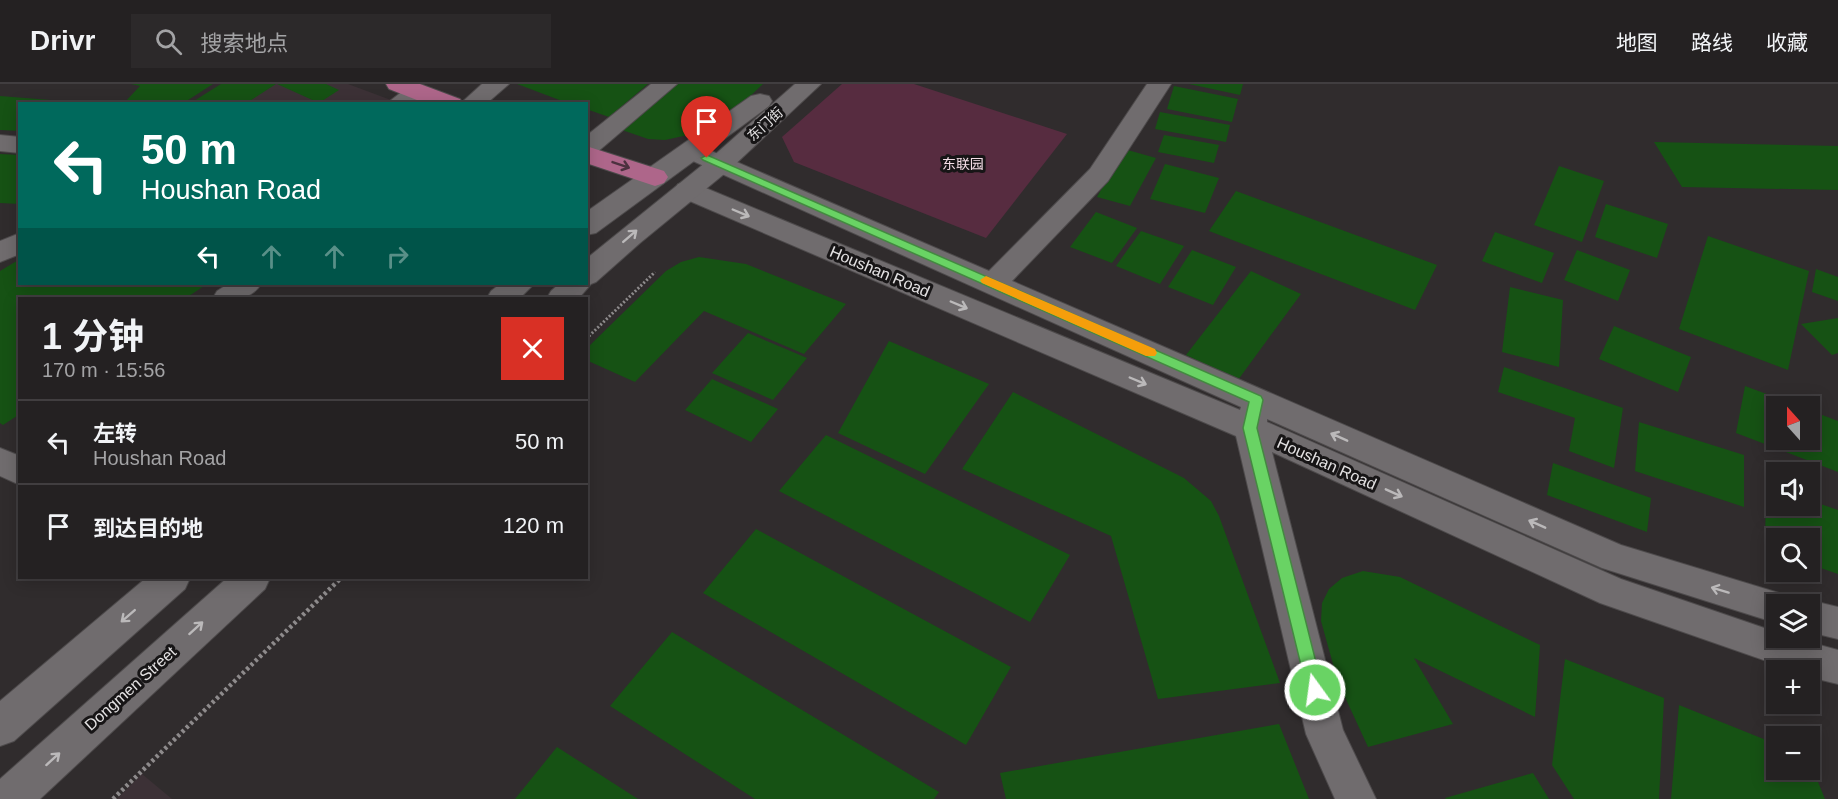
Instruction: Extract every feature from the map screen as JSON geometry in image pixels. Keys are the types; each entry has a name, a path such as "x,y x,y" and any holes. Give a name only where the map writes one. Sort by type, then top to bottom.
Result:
{"main road":[{"path":"404,93 442,102"},
{"path":"588,155 655,177"}],"street":[{"path":"474,102 496,84"},
{"path":"588,147 665,84"},
{"path":"588,225 746,114 780,84"},
{"name":"东门街","path":"720,164 809,84"},
{"path":"994,284 1099,175 1159,84"},
{"path":"0,143 18,145"},
{"name":"Houshan Road","path":"693,152 994,284 1612,592 1838,668"},
{"path":"588,273 720,164"},
{"path":"655,177 687,190"},
{"name":"Houshan Road","path":"687,190 1614,558 1766,604"},
{"path":"0,253 18,243"},
{"path":"228,297 246,285"},
{"path":"502,297 518,285"},
{"path":"562,297 576,285"},
{"path":"1253,414 1325,734 1356,799"},
{"path":"0,727 171,579"},
{"name":"Dongmen Street","path":"9,799 251,579"},
{"path":"1820,619 1838,623"}],"path":[{"path":"588,337 655,272"},
{"path":"113,799 340,579"}],"shaded area":[{"path":"273,84 348,84 396,102 242,102"},
{"path":"142,774 172,799 117,799"}],"green space":[{"name":"东联园","path":"842,84 914,84 1067,134 986,238 794,162 782,137"}],"building":[{"path":"131,84 213,84 185,102 125,102 140,86"},
{"path":"221,84 276,84 248,102 192,102"},
{"path":"277,84 326,84 339,90 317,102"},
{"path":"517,84 648,84 609,117 588,110 588,102 565,102"},
{"path":"678,84 763,84 730,115 709,128 688,135 665,140 648,139 622,130"},
{"path":"1189,84 1243,84 1240,95"},
{"path":"1174,86 1238,99 1232,122 1167,109"},
{"path":"0,96 76,102 18,102 18,131 0,130"},
{"path":"1160,112 1230,125 1226,142 1155,129"},
{"path":"1164,135 1219,145 1214,163 1158,152"},
{"path":"1654,142 1838,146 1838,190 1682,187"},
{"path":"1124,149 1156,158 1130,206 1097,197"},
{"path":"0,154 18,155 18,204 0,203"},
{"path":"1165,164 1219,178 1205,213 1150,199"},
{"path":"1559,166 1604,181 1582,242 1534,225"},
{"path":"1236,191 1437,265 1415,310 1209,231"},
{"path":"1606,204 1668,224 1657,258 1595,237"},
{"path":"1096,212 1137,228 1112,263 1070,247"},
{"path":"1141,231 1184,246 1160,284 1116,266"},
{"path":"1495,232 1554,253 1542,283 1482,261"},
{"path":"1708,236 1809,271 1788,370 1679,329"},
{"path":"1192,250 1236,267 1213,305 1168,287"},
{"path":"1577,250 1630,270 1618,301 1564,280"},
{"path":"699,257 746,264 846,304 804,354 704,311 635,382 588,361 588,347 666,271 681,262"},
{"path":"18,260 18,285 206,285 188,297 18,297 18,415 3,425 0,423 0,271"},
{"path":"1816,269 1838,277 1838,301 1812,292"},
{"path":"1251,271 1301,294 1238,380 1186,355"},
{"path":"1510,287 1563,300 1559,367 1502,352"},
{"path":"1838,318 1838,353 1832,355 1801,324"},
{"path":"1614,326 1691,357 1678,392 1599,359"},
{"path":"748,333 807,358 773,400 712,373"},
{"path":"889,341 989,384 925,474 838,433"},
{"path":"1504,367 1623,408 1614,468 1569,451 1575,418 1498,392"},
{"path":"712,379 778,409 751,442 685,410"},
{"path":"1745,386 1772,396 1766,396 1766,444 1736,433"},
{"path":"1013,392 1184,478 1211,501 1219,516 1280,683 1158,699 1111,536 962,469"},
{"path":"1820,414 1838,421 1838,472 1820,465 1820,462 1812,462 1780,450 1820,450"},
{"path":"1639,422 1744,455 1744,507 1635,471"},
{"path":"826,435 1070,555 1030,622 779,491"},
{"path":"1553,463 1651,498 1647,532 1547,495"},
{"path":"1766,486 1766,516 1820,516 1820,504 1838,510 1838,574 1820,568 1820,528 1766,528 1765,548"},
{"path":"756,529 1011,667 966,745 703,593"},
{"path":"1363,571 1400,577 1540,645 1535,717 1414,658 1453,724 1368,747 1338,682 1321,621 1322,603 1329,589 1342,578"},
{"path":"672,632 939,792 934,799 755,799 610,706"},
{"path":"1565,659 1664,698 1659,799 1574,799 1552,765"},
{"path":"1679,705 1766,740 1766,780 1817,780 1825,799 1671,799"},
{"path":"1279,724 1309,799 1006,799 1000,773"},
{"path":"557,747 638,799 515,799"},
{"path":"1533,773 1549,799 1445,798"}],"slow traffic":[{"path":"986,280 1150,353"}],"route":[{"path":"707,158 1256,400 1250,428 1315,690"}]}
